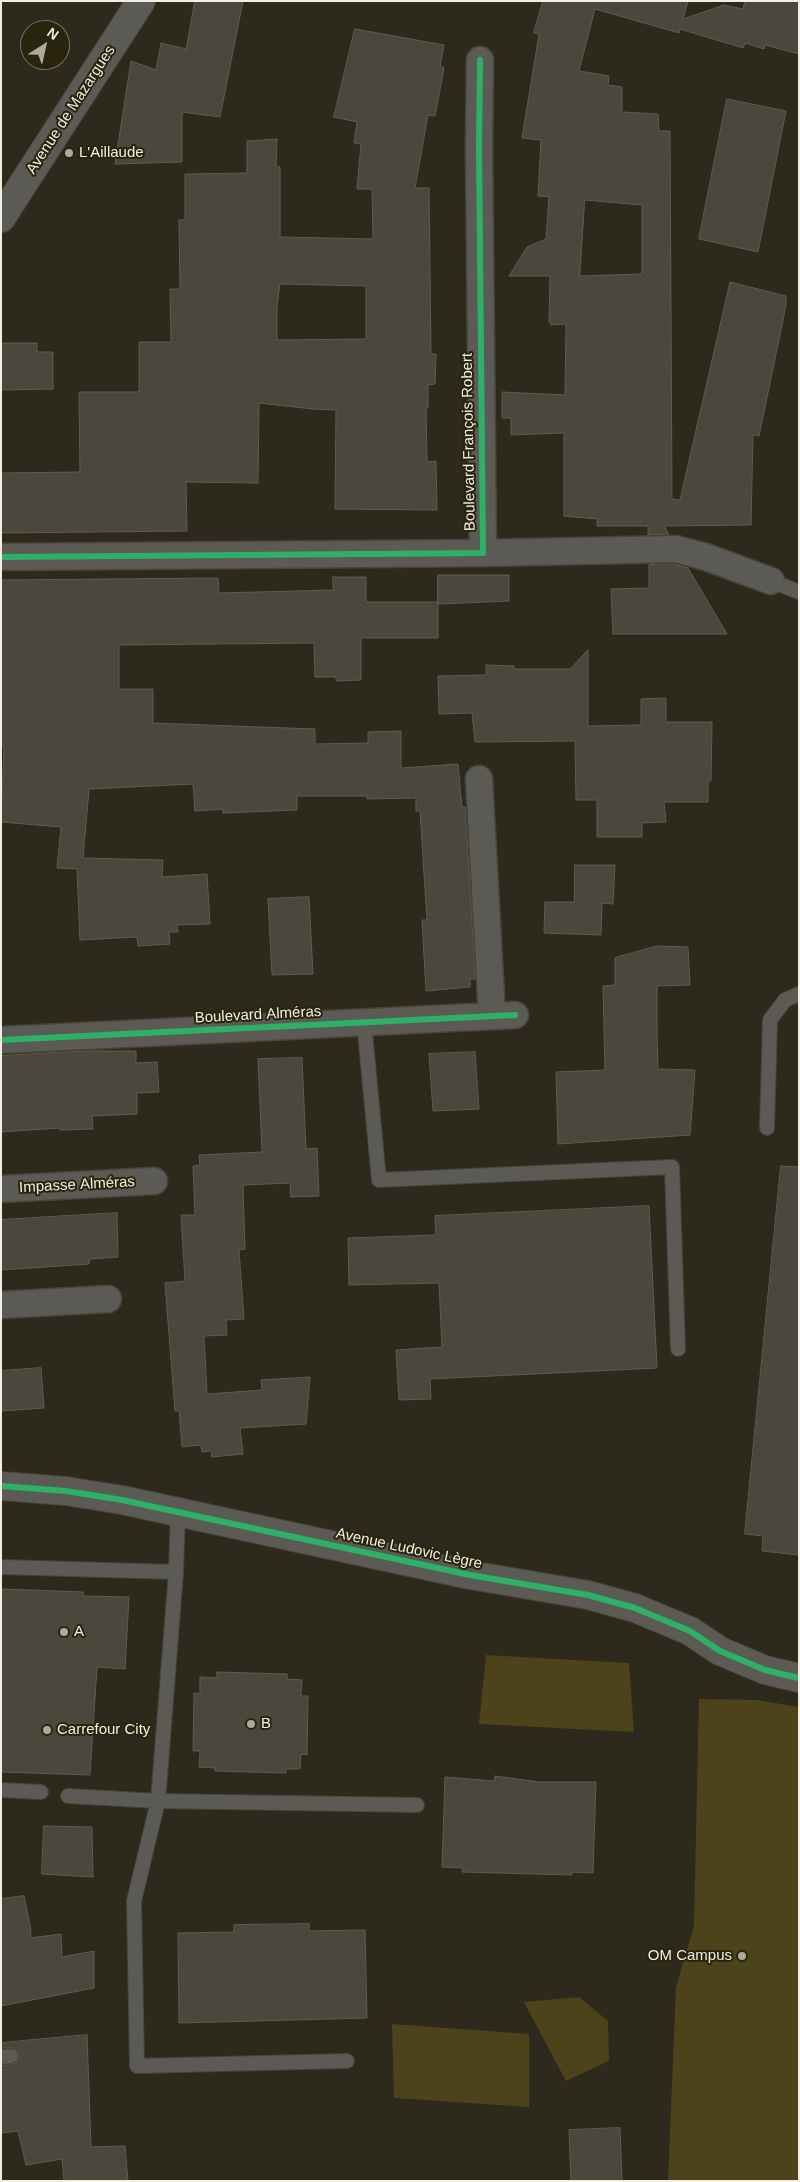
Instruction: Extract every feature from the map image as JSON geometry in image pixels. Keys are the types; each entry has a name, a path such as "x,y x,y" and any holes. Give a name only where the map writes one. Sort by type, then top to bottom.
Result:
{"street":[{"name":"Avenue de Mazargues","path":"1,218 141,1"},
{"name":"Boulevard François Robert","path":"480,60 479,148 483,553"},
{"name":"Boulevard François Robert","path":"1,557 483,553 676,549 706,557 771,581"},
{"name":"Boulevard Alméras","path":"1,1040 504,1016 479,779"},
{"name":"Impasse Alméras","path":"1,1189 154,1181"},
{"path":"1,1305 108,1299"},
{"name":"Avenue Ludovic Lègre","path":"1,1486 66,1491 178,1511 470,1575 588,1596 635,1608 690,1631 720,1651 764,1670 799,1678"}],"lane":[{"path":"771,581 799,592"},
{"path":"767,1128 770,1020 786,1000 799,994"},
{"path":"364,1022 379,1180 672,1167 678,1349"},
{"path":"178,1511 176,1572 158,1801 134,1902 137,2066 347,2061"},
{"path":"1,1567 176,1572"},
{"path":"1,1790 41,1792"},
{"path":"68,1796 158,1801 417,1805"}],"shaded area":[{"path":"486,1655 629,1663 634,1732 479,1724"},
{"name":"OM Campus","path":"699,1699 757,1700 799,1707 799,2181 668,2181 676,1987 694,1926"},
{"path":"579,1997 608,2021 609,2061 566,2081 524,2002"},
{"path":"392,2024 529,2034 529,2107 394,2098"}],"building":[{"path":"195,1 243,1 220,117 182,112 182,162 115,164 131,61 156,70 161,43 186,49"},
{"path":"543,1 688,1 683,19 724,5 743,9 745,1 799,1 799,54 765,45 764,49 745,43 743,48 680,29 679,33 595,9 579,71 609,76 608,85 622,87 622,112 658,114 659,131 670,131 672,499 680,500 730,282 786,296 786,306 759,436 753,435 751,525 664,526 669,534 648,535 648,526 597,526 597,519 564,516 564,433 511,435 511,418 502,418 502,392 565,395 566,324 551,325 549,321 550,276 509,276 527,247 546,239 549,197 538,196 541,140 522,138 539,34 534,33","holes":["585,200 642,205 642,274 580,276"]},
{"path":"355,29 444,45 440,66 444,68 435,116 428,115 415,188 429,188 431,354 436,354 435,384 428,385 428,408 426,408 427,462 436,461 437,510 335,509 336,410 259,403 258,483 186,482 187,531 1,533 1,473 80,472 79,392 139,392 139,342 171,342 170,289 180,289 179,220 185,220 185,174 247,173 247,141 277,139 276,166 280,167 280,237 373,239 372,189 357,189 361,144 354,143 357,122 334,117","holes":["280,284 366,286 366,339 277,340 277,309"]},
{"path":"727,99 786,111 758,252 699,239"},
{"path":"1,343 37,343 37,352 53,352 53,389 1,390"},
{"path":"674,564 688,568 727,634 613,634 611,589 649,588 649,565"},
{"path":"438,575 509,575 509,601 438,604"},
{"path":"333,577 366,577 366,602 438,602 438,638 361,638 361,680 336,681 336,677 315,677 314,643 119,645 119,689 153,689 153,723 315,729 315,744 368,743 368,732 401,731 401,768 458,764 462,807 465,807 472,920 475,979 470,979 470,987 426,991 422,920 427,920 420,811 416,811 416,798 367,799 367,796 297,796 297,810 223,813 223,809 195,811 193,784 89,789 83,858 163,860 162,877 207,874 210,924 177,925 178,932 169,932 170,944 138,946 137,937 80,940 77,869 57,868 61,827 1,822 4,746 1,746 1,580 218,578 219,593 333,590"},
{"path":"588,650 588,726 641,725 641,699 666,698 666,722 712,722 711,781 708,781 708,802 664,802 666,822 642,823 642,837 597,837 597,800 576,800 575,741 475,742 472,713 439,714 438,676 486,675 486,665 514,666 514,669 570,669"},
{"path":"575,865 615,865 613,904 602,903 601,935 544,933 545,902 574,902"},
{"path":"309,897 313,974 272,975 268,899"},
{"path":"657,946 688,947 690,985 657,986 657,1028 658,1069 695,1070 690,1135 558,1144 556,1072 605,1070 603,986 615,985 615,958"},
{"path":"84,1051 136,1051 136,1063 157,1062 159,1092 137,1093 137,1114 92,1116 93,1129 60,1130 60,1128 1,1132 1,1056"},
{"path":"475,1052 479,1109 433,1111 429,1054"},
{"path":"302,1058 306,1149 317,1148 319,1196 291,1197 290,1183 243,1185 245,1249 239,1250 244,1319 226,1320 227,1335 204,1336 207,1394 262,1390 261,1380 310,1377 306,1424 240,1428 243,1454 212,1457 211,1451 202,1452 201,1445 182,1447 179,1411 175,1411 165,1283 185,1281 181,1215 195,1215 193,1166 200,1165 199,1155 262,1152 258,1059"},
{"path":"781,1166 799,1167 799,1555 762,1551 763,1536 745,1534"},
{"path":"649,1206 657,1368 430,1379 431,1399 399,1400 396,1350 442,1347 439,1283 349,1285 348,1238 436,1235 435,1216"},
{"path":"117,1213 118,1257 90,1259 89,1264 1,1270 1,1220"},
{"path":"41,1368 44,1408 1,1411 1,1371"},
{"path":"1,1589 83,1592 84,1596 129,1597 125,1669 97,1667 90,1775 1,1772"},
{"name":"B","path":"217,1672 287,1674 287,1679 302,1680 301,1696 308,1696 307,1755 301,1754 300,1769 286,1769 286,1773 215,1771 215,1768 199,1767 200,1751 193,1751 194,1693 200,1694 200,1677 217,1678"},
{"path":"495,1776 539,1782 596,1782 593,1873 572,1872 572,1875 462,1872 463,1868 442,1867 445,1777 494,1781"},
{"path":"44,1826 92,1827 93,1877 42,1874"},
{"path":"24,1896 31,1930 30,1938 61,1934 62,1957 94,1951 94,1988 1,2006 1,1899"},
{"path":"309,1924 309,1931 365,1930 367,2018 179,2023 178,1933 234,1932 234,1925"},
{"path":"87,2035 91,2147 125,2146 128,2181 64,2181 62,2159 26,2165 18,2131 1,2133 1,2066 16,2063 20,2056 14,2048 1,2048 1,2043"},
{"path":"620,2128 622,2181 571,2181 569,2130"}],"cycle path":[{"path":"1,557 483,553 479,148 480,60"},
{"path":"1,1040 515,1015"},
{"path":"1,1486 66,1491 122,1500 470,1575 588,1595 635,1608 690,1631 720,1651 765,1670 799,1678"}],"place":[{"name":"L'Aillaude","path":"69,153"},
{"name":"A","path":"64,1632"},
{"name":"B","path":"251,1724"},
{"name":"Carrefour City","path":"47,1730"},
{"name":"OM Campus","path":"742,1956"}]}
